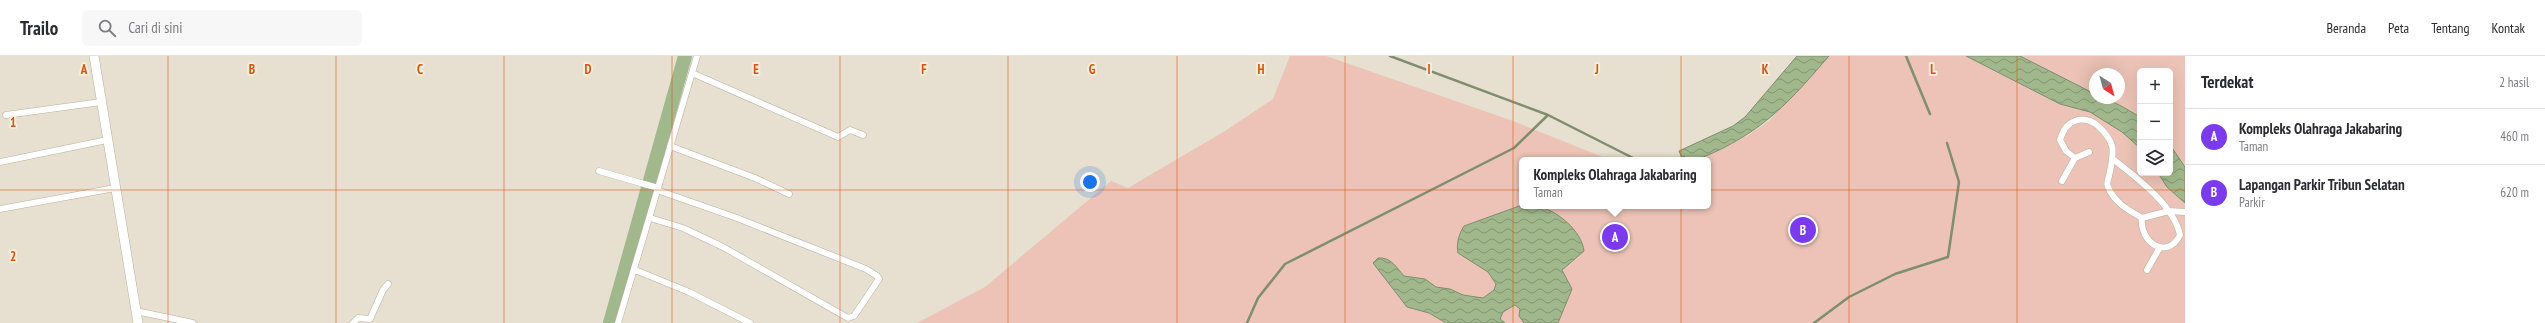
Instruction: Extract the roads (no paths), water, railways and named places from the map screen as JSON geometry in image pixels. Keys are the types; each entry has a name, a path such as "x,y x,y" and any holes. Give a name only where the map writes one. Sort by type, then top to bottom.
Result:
{"street":[{"path":"94,56 138,323"},
{"path":"618,323 635,270 657,189 697,56"},
{"path":"692,73 838,137 850,130 863,135"},
{"path":"6,115 101,102"},
{"path":"2075,158 2066,151 2060,140 2064,129 2073,122 2083,119 2095,123 2106,134 2114,148 2106,185 2113,197 2142,218 2169,212 2185,212"},
{"path":"0,162 107,140"},
{"path":"670,146 789,194"},
{"path":"2062,181 2075,158 2089,152"},
{"path":"2112,159 2147,187 2174,218 2180,235 2176,242 2170,246 2160,247 2150,243 2141,228 2142,218"},
{"path":"599,171 657,189 859,267 876,274 879,279 854,316 848,318 723,247 672,224 650,218"},
{"path":"0,209 115,188"},
{"path":"2147,270 2160,247"},
{"path":"635,270 661,280 750,323"},
{"path":"353,323 358,318 370,319 383,290 388,284"},
{"path":"136,311 192,323"}],"water":[{"path":"1797,56 1829,56 1781,108 1755,129 1740,139 1708,155 1702,157 1682,157 1679,151 1733,126 1745,117"},
{"path":"1966,56 2020,56 2089,91 2089,104 2118,104 2137,115 2137,145 2122,132 2090,112 2060,104"},
{"path":"2173,149 2185,167 2185,203 2167,187 2160,176 2173,176"},
{"path":"1519,206 1519,209 1547,209 1567,222 1578,236 1584,251 1562,270 1572,289 1558,323 1524,323 1519,316 1520,309 1515,305 1503,312 1500,319 1505,323 1446,323 1429,313 1407,307 1373,263 1378,258 1383,258 1393,263 1404,276 1425,279 1436,287 1450,289 1463,295 1483,298 1494,290 1496,284 1488,272 1458,253 1458,239 1464,226"}],"waterway":[{"path":"610,323 685,56"},
{"path":"1390,56 1548,115 1631,157"},
{"path":"1906,56 1930,114"},
{"path":"1247,323 1258,298 1285,264 1514,148 1548,115"},
{"path":"1814,323 1849,297 1895,274 1948,257 1959,182 1947,143"}],"place":[{"name":"Lapangan Parkir Tribun Selatan","path":"1803,230"},
{"name":"Kompleks Olahraga Jakabaring","path":"1615,237"}]}
